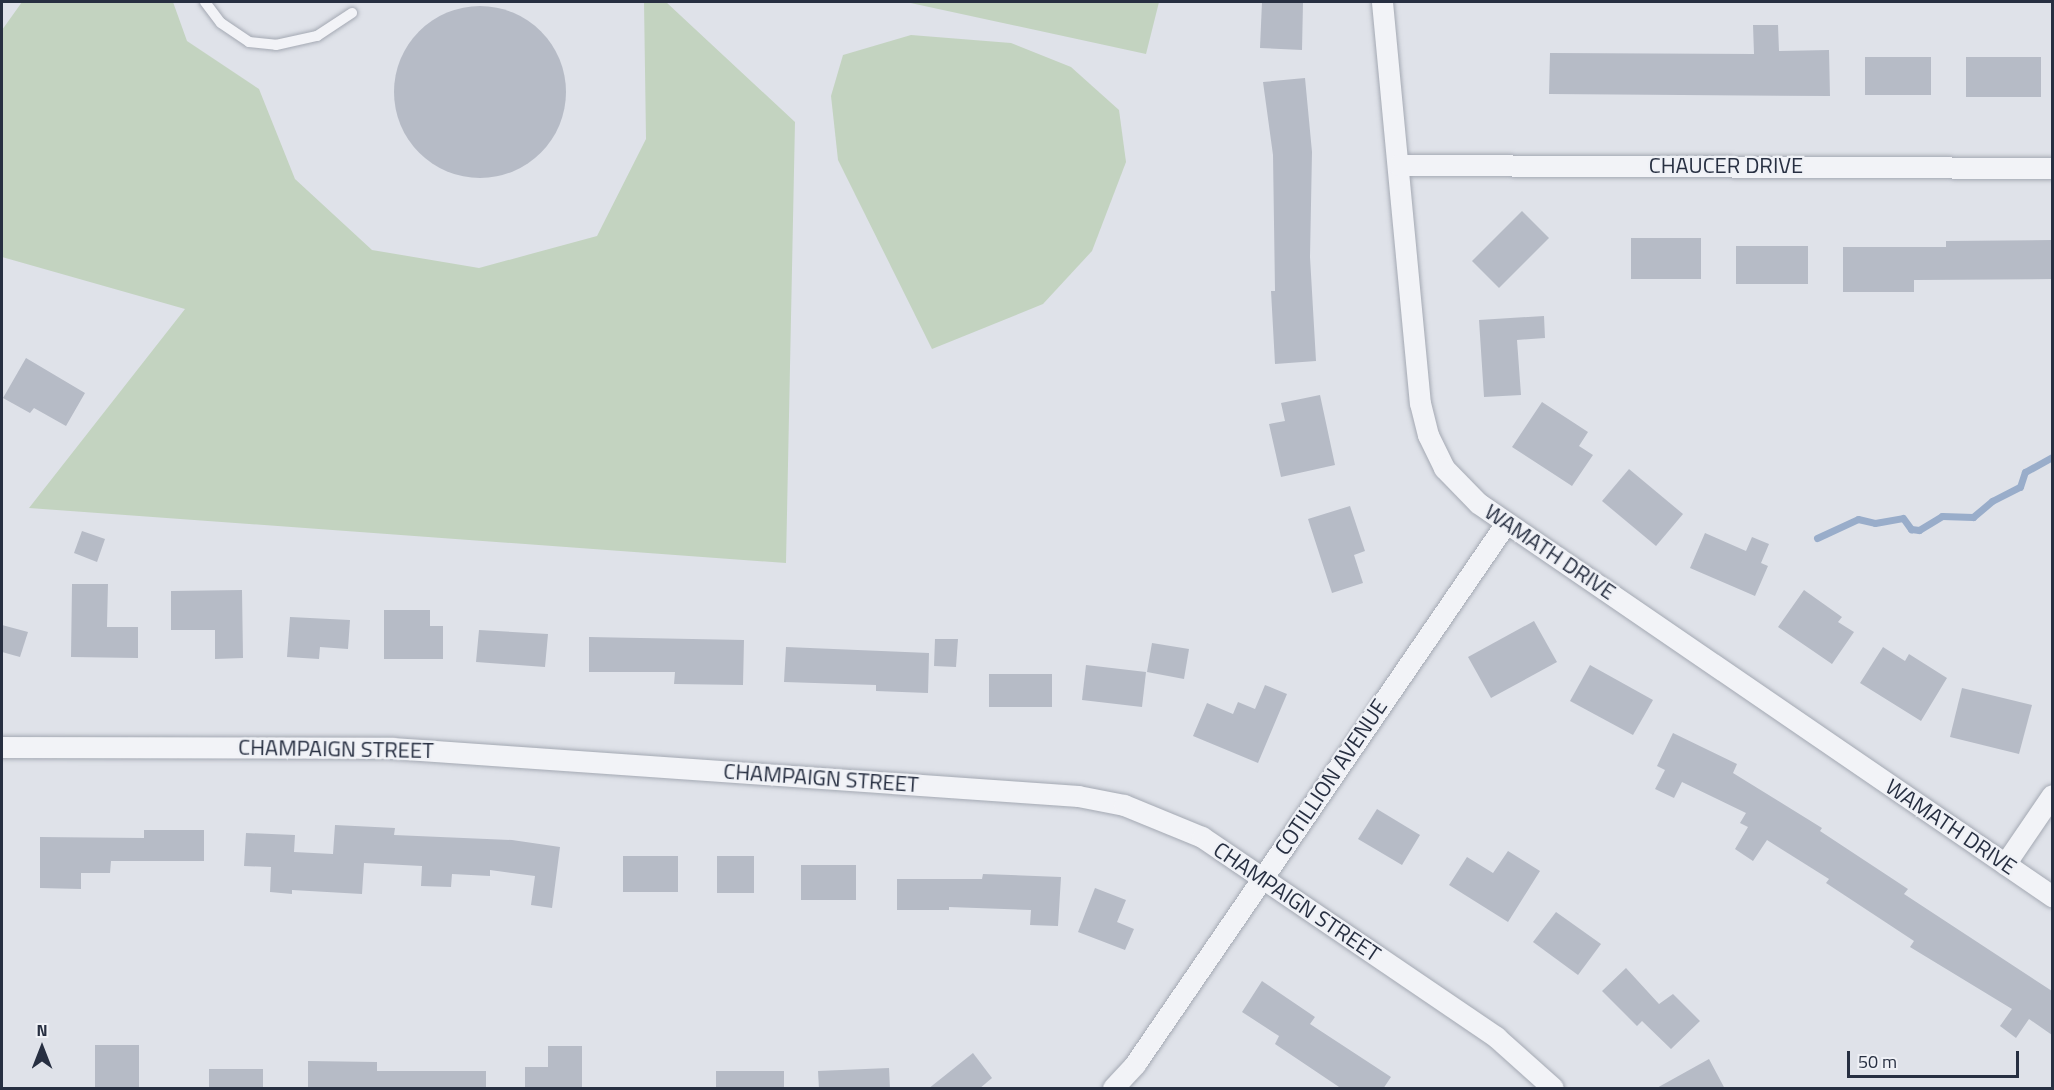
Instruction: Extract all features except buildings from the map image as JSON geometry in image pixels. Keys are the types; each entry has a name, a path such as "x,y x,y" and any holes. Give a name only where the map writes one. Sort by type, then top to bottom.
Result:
{"street":[{"name":"WAMATH DRIVE","path":"1382,2 1420,403 1428,435 1454,481 1506,523 2052,896"},
{"name":"CHAUCER DRIVE","path":"1399,165 2052,168"},
{"name":"COTILLION AVENUE","path":"1113,1089 1135,1064 1506,523"},
{"name":"CHAMPAIGN STREET","path":"2,747 392,748 1078,796 1124,804 1182,826 1262,878 1496,1037 1552,1089"},
{"path":"2005,864 2052,795"}],"lane":[{"path":"205,2 221,23 249,42 276,45 317,36 352,13"}],"green space":[{"path":"22,2 173,2 187,41 259,89 295,179 372,250 479,268 597,236 646,139 644,2 666,2 795,122 786,563 29,508 185,309 2,257 2,30"},
{"path":"906,2 1159,2 1146,54"},
{"path":"911,35 1011,43 1071,67 1119,110 1126,162 1092,251 1043,304 932,349 838,160 831,96 843,55"}],"waterway":[{"path":"1817,538 1858,519 1875,523 1903,518 1911,529 1919,530 1942,516 1973,517 1992,501 2020,487 2025,472 2052,457"}]}
